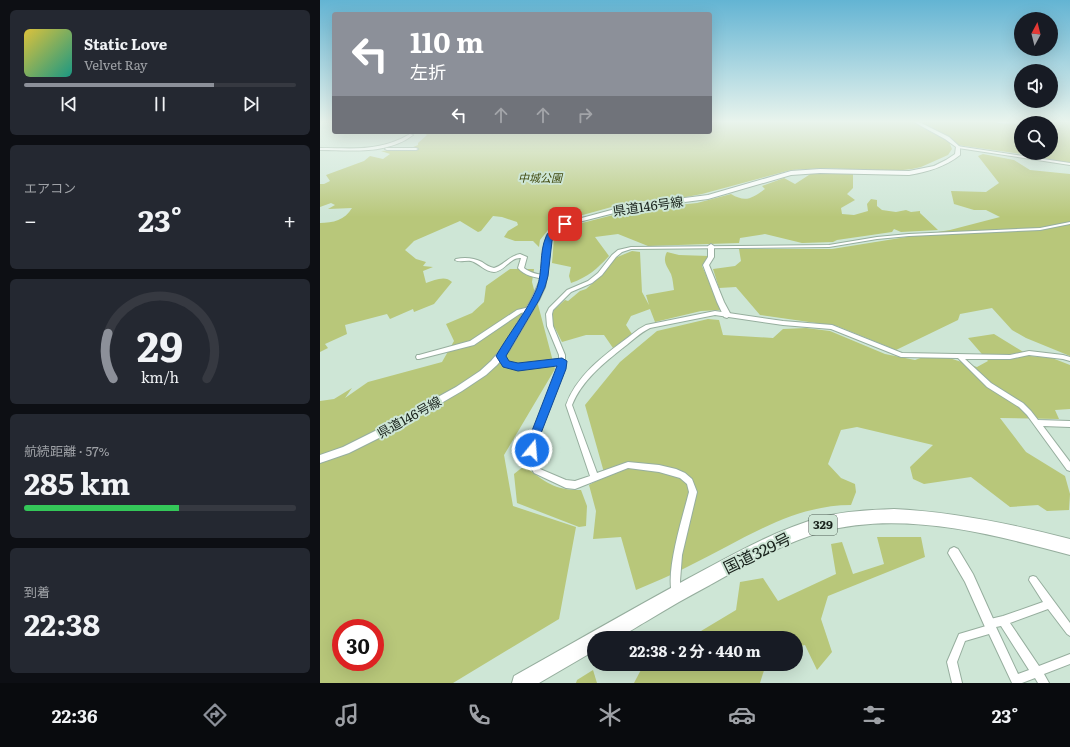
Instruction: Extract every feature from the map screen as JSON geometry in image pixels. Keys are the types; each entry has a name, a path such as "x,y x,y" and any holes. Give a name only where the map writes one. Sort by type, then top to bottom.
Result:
{"highway":[{"name":"国道329号","path":"612,631 677,594 762,549 807,530 837,521 868,516 897,516 970,525 1008,532 1070,547"},
{"path":"521,683 587,645"}],"main road":[{"name":"県道146号線","path":"320,459 353,446 392,427 484,373 501,356 538,294 544,276 548,241 550,235 559,227 570,222 630,207 708,197 790,173 820,171 902,173 921,171 954,157 957,154"},
{"path":"711,246 711,256 706,265 716,289 719,301 727,315"},
{"path":"954,553 969,578 991,626"}],"street":[{"path":"1003,154 1070,164"},
{"path":"677,594 675,580 677,561 693,492 692,484 686,476 670,471 628,465 575,485 566,484 537,471 530,458 533,441 562,369 562,355 550,326 549,314 551,309 569,291 590,282 600,274 614,256 620,251 631,248 829,246 909,235 1040,229 1070,223"},
{"path":"458,260 470,259 490,270 495,270 516,256 521,255 524,257 521,265 527,274 544,276"},
{"path":"419,357 472,342 519,312 530,309"},
{"path":"594,477 570,405 571,396 580,383 641,330 648,326 707,314 727,315 783,323 832,327 901,355 1010,357 1029,353 1070,359"},
{"path":"501,356 506,364 518,367 562,361"},
{"path":"960,357 997,391 1021,405 1038,423 1070,468"},
{"path":"1038,423 1070,424"},
{"path":"1033,580 1070,631"},
{"path":"957,683 952,662 962,636 1050,604"},
{"path":"1003,621 1044,683"},
{"path":"991,626 1016,681 1070,659"}],"green space":[{"name":"中城公園","path":"390,154 949,154 921,167 912,169 894,171 825,168 791,170 702,194 626,203 561,221 548,230 540,240 539,247 533,241 515,241 504,237 508,231 518,225 517,222 502,217 493,216 481,231 478,232 460,221 414,241 405,250 416,259 426,262 423,266 433,267 423,271 426,283 443,278 452,282 434,304 414,312 413,309 390,319 387,314 345,325 347,334 325,344 328,348 320,352 320,223 338,220 346,215 352,208 328,209 335,205 331,203 320,207 320,184 330,181 326,175 364,161 370,156 383,159"},
{"path":"983,154 1014,160 1030,170 1070,174 1070,356 1026,338 1012,330 992,308 960,314 958,320 896,350 837,326 760,315 736,287 719,288 713,269 735,266 741,261 739,249 832,249 950,230 1000,217 986,210 974,210 954,204 951,191 986,192 999,183 978,156"},
{"name":"中城公園","path":"1058,154 1070,154 1070,163 1054,160 1058,160"},
{"path":"812,173 853,174 853,188 847,194 855,200 841,208 842,214 854,215 868,211 867,204 871,199 877,200 877,206 882,210 896,212 906,210 911,212 920,211 920,213 938,230 901,232 894,229 892,232 837,240 833,242 802,243 765,234 740,238 739,243 648,246 618,234 595,237 609,256 592,272 577,281 571,283 569,276 571,267 552,263 554,238 561,230 582,223 641,209 697,203 731,194 745,199 756,195 765,189 762,186 784,178 795,184"},
{"path":"632,251 640,252 642,292 649,305 646,295 674,290 672,276 665,261 667,252 679,255 709,256 702,266 722,310 701,311 655,322 650,309 631,316 626,325 632,334 613,348 604,335 586,335 562,342 555,328 553,328 551,315 554,310 565,300 568,301 580,291 586,289 601,276 615,258"},
{"path":"510,269 534,269 532,282 555,369 504,455 513,506 576,527 559,619 453,683 320,683 320,401 334,399 352,388 345,398 368,382 442,362 454,341 446,324 472,313 484,302 486,286"},
{"path":"708,319 719,320 723,335 773,338 783,329 806,328 830,331 885,354 915,360 934,353 977,367 988,361 968,338 994,334 1030,356 1052,358 1070,365 1070,409 1055,410 1059,419 1000,418 1026,452 1065,476 1070,494 1069,510 1047,511 1038,505 1010,507 971,477 924,484 913,479 910,467 933,445 857,427 841,430 828,464 841,478 855,484 856,492 851,505 808,511 787,518 767,526 676,572 636,590 621,537 593,539 596,511 589,485 605,476 585,405 620,362 657,331"},
{"path":"524,466 544,481 556,487 581,490 587,506 586,526 579,527 517,503 514,474"},
{"path":"877,537 921,537 925,557 828,596 821,619 832,652 817,670 805,645 803,645 803,631 701,631 736,610 740,582 763,578 778,601 836,574 831,544 842,542 853,574 884,564"},
{"path":"593,671 597,683 576,683 577,680"},
{"path":"640,671 764,671 760,683 634,683"}],"route":[{"path":"532,450 533,441 562,369 562,361 518,367 506,364 501,356 535,300 541,287 550,235 565,224"}]}
